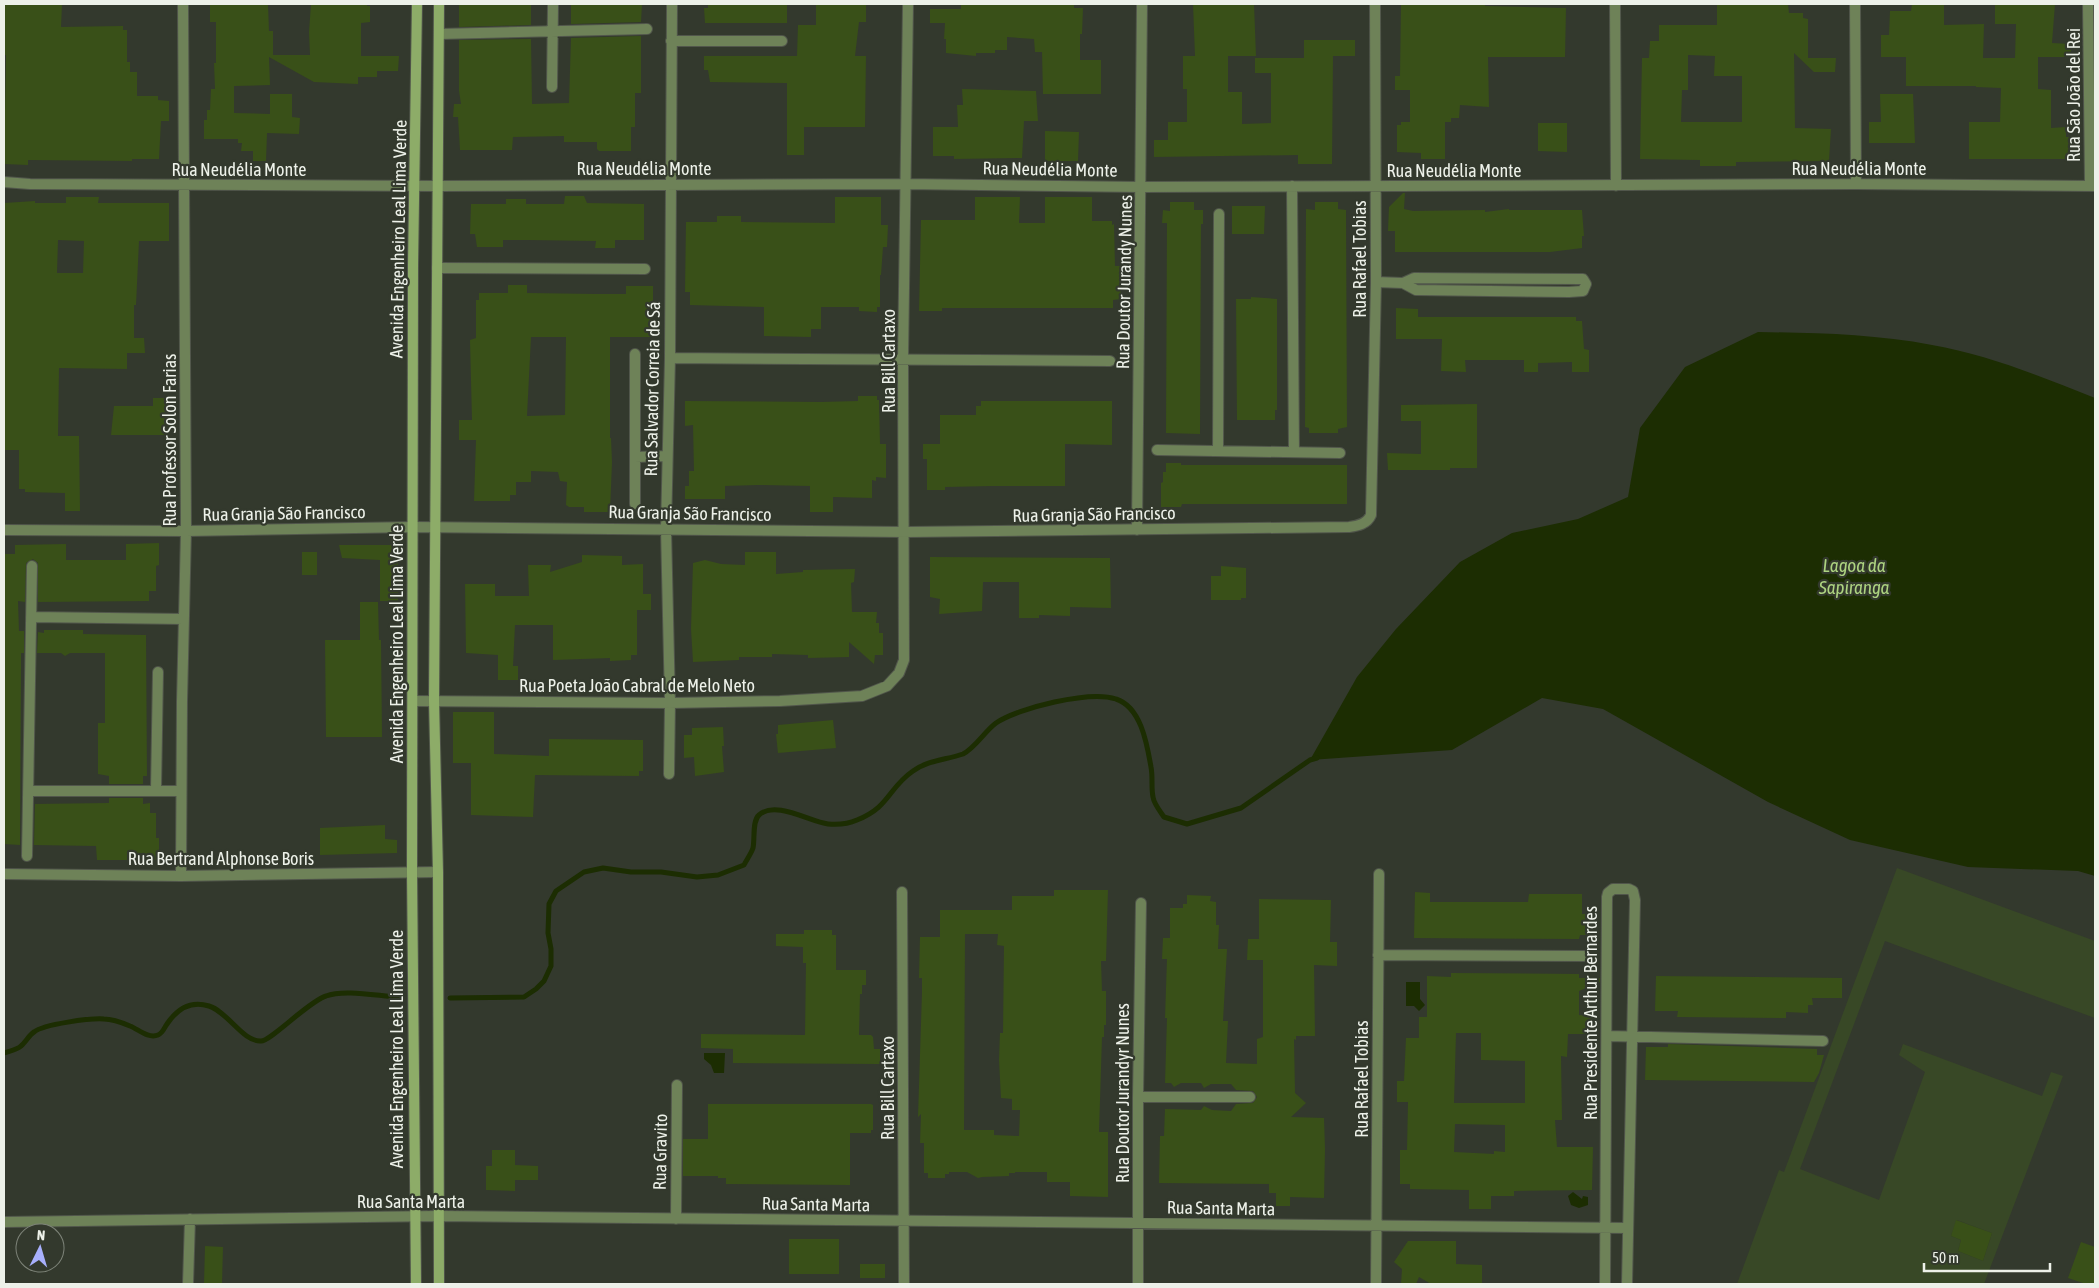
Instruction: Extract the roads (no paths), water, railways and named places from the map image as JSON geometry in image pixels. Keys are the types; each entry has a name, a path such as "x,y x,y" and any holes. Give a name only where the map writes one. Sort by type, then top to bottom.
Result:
{"main road":[{"name":"Avenida Engenheiro Leal Lima Verde","path":"416,1284 414,1217 412,701 414,186 417,4"},
{"path":"439,4 437,528 434,702 438,872 439,1284"}],"street":[{"name":"Rua Professor Solon Farias","path":"181,876 186,531 184,4"},
{"path":"552,87 553,4"},
{"name":"Rua Salvador Correia de Sá","path":"669,774 670,702 666,529 670,358 672,4"},
{"name":"Rua Bill Cartaxo","path":"862,696 887,686 898,673 904,660 903,360 908,4"},
{"name":"Rua Doutor Jurandy Nunes","path":"1137,530 1142,4"},
{"name":"Rua Rafael Tobias","path":"1371,515 1376,282 1375,4"},
{"path":"1616,4 1616,186"},
{"path":"1855,4 1856,184"},
{"name":"Rua São João del Rei","path":"2088,4 2092,186"},
{"path":"439,34 648,30"},
{"path":"671,41 782,41"},
{"name":"Rua Neudélia Monte","path":"4,182 30,184 414,186 671,184 1141,187 1856,184 2092,186"},
{"path":"1292,186 1294,452"},
{"path":"1218,214 1218,451"},
{"path":"437,268 645,269"},
{"path":"1376,282 1403,283 1416,290 1560,292 1583,292 1586,284 1583,279 1414,278 1403,283"},
{"path":"635,354 635,504"},
{"path":"670,358 1110,361"},
{"path":"1157,450 1340,453"},
{"path":"635,457 667,456"},
{"name":"Rua Granja São Francisco","path":"4,530 186,531 413,527 905,532 1137,530 1349,527 1368,521 1371,515"},
{"path":"27,856 32,566"},
{"path":"31,617 184,619"},
{"path":"156,790 158,672"},
{"name":"Rua Poeta João Cabral de Melo Neto","path":"412,701 780,701 862,696"},
{"path":"28,791 181,791"},
{"name":"Rua Bertrand Alphonse Boris","path":"4,874 181,876 438,872"},
{"name":"Rua Rafael Tobias","path":"1376,1284 1380,874"},
{"name":"Rua Presidente Arthur Bernardes","path":"1605,1284 1607,897 1613,888 1633,891 1635,900 1628,1284"},
{"name":"Rua Bill Cartaxo","path":"902,892 904,1284"},
{"name":"Rua Doutor Jurandyr Nunes","path":"1138,1284 1141,903"},
{"path":"1378,955 1589,956"},
{"path":"1607,1036 1823,1041"},
{"name":"Rua Gravito","path":"676,1218 677,1085"},
{"path":"1138,1097 1250,1096"},
{"name":"Rua Santa Marta","path":"4,1222 438,1216 1628,1228"},
{"path":"188,1284 190,1219"}],"water":[{"name":"Lagoa da Sapiranga","path":"1758,332 1867,336 1953,349 1995,361 2095,398 2095,876 2078,871 1968,867 1850,840 1768,802 1603,709 1542,698 1452,750 1310,760 1357,677 1396,629 1460,562 1512,533 1578,519 1628,497 1640,428 1685,367"},
{"path":"1406,982 1420,982 1420,999 1425,1005 1419,1011 1414,1006 1406,1006"},
{"path":"704,1053 725,1053 724,1073 714,1073 711,1065 704,1059"},
{"path":"1573,1192 1582,1199 1583,1196 1588,1197 1588,1205 1579,1208 1571,1205 1568,1196"}],"waterway":[{"path":"450,998 524,997 536,989 544,981 551,966 551,949 548,933 549,904 556,891 584,872 603,868 631,872 661,872 697,877 718,875 744,865 753,848 757,818 766,811 784,811 828,824 843,824 854,821 876,809 905,777 919,767 963,754 972,748 996,723 1006,717 1037,706 1089,697 1104,697 1125,703 1137,718 1145,737 1152,771 1153,797 1156,805 1164,817 1187,824 1241,808 1310,760 1317,758"},
{"path":"4,1053 19,1047 32,1033 39,1029 79,1021 98,1019 117,1021 147,1035 158,1035 175,1014 185,1007 196,1004 216,1009 248,1037 261,1041 273,1035 310,1005 326,996 351,993 398,997"}]}
